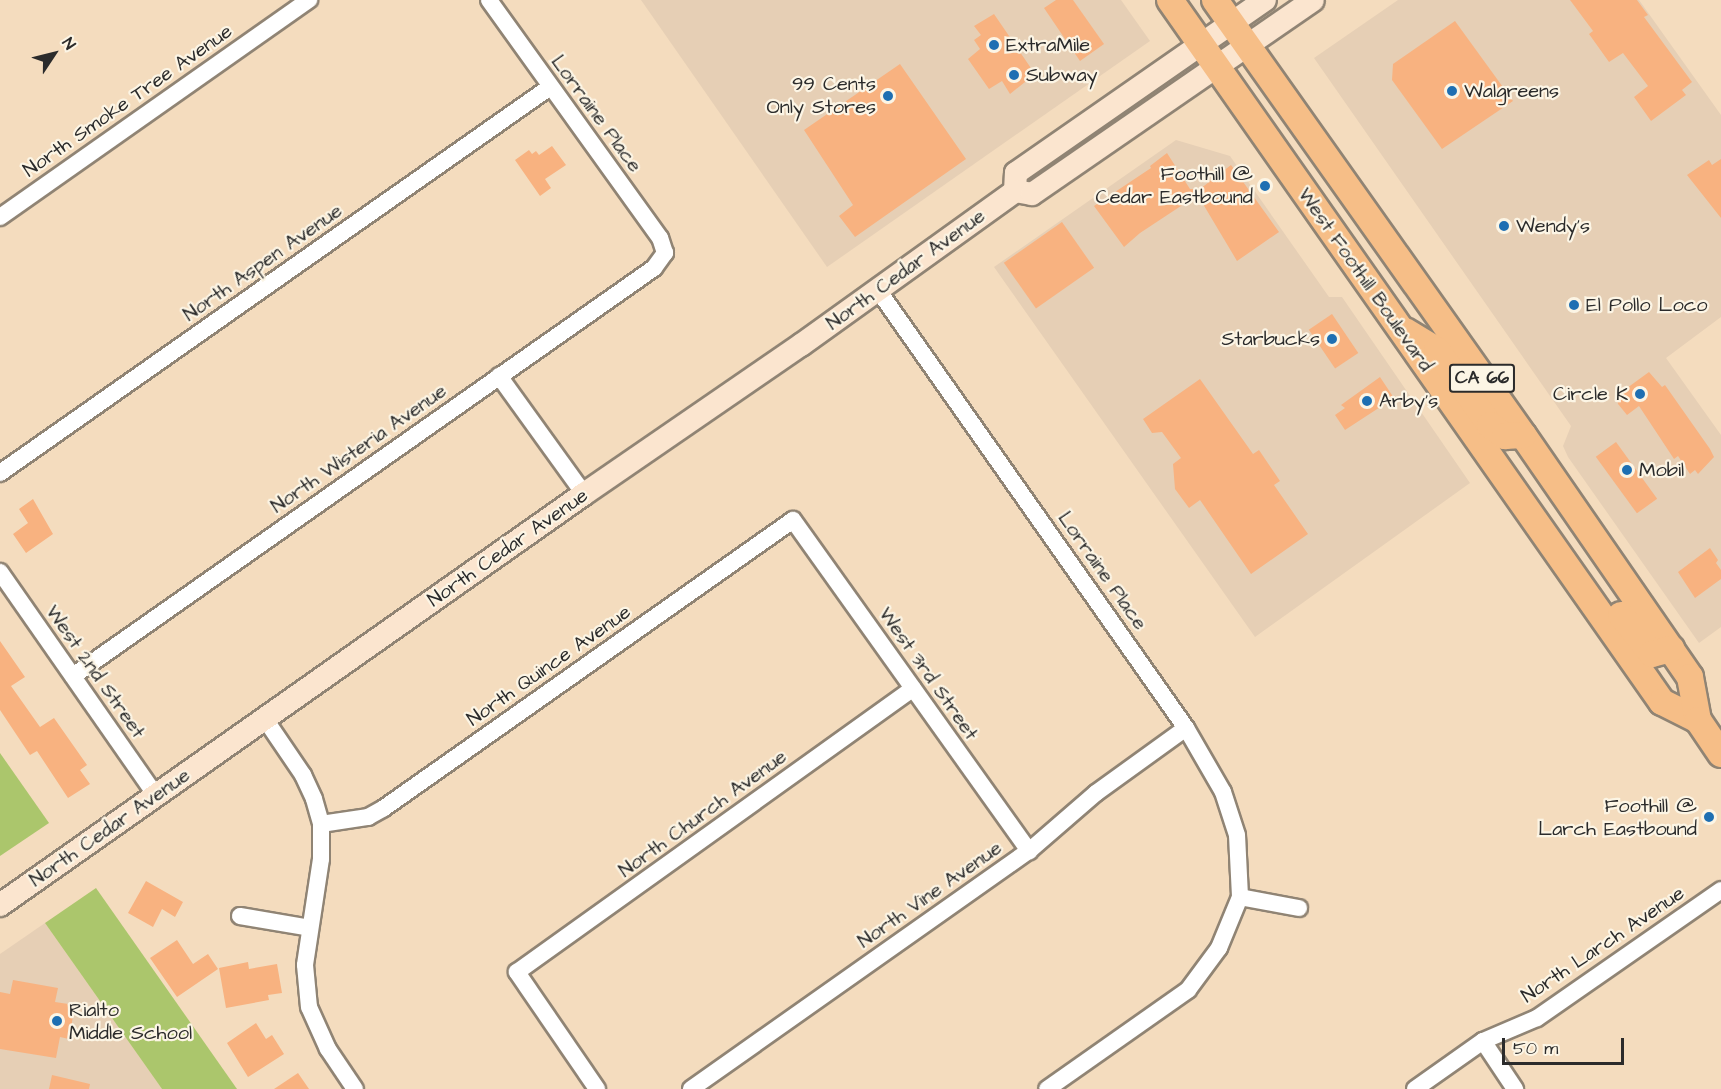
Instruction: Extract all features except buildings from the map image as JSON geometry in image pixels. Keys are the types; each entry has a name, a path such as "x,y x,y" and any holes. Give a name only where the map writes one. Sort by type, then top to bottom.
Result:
{"main road":[{"name":"West Foothill Boulevard","path":"1170,0 1662,702 1698,720"},
{"name":"West Foothill Boulevard","path":"1215,0 1523,435 1690,677 1698,720 1721,754"},
{"path":"1016,191 1016,173 1265,0"},
{"name":"North Cedar Avenue","path":"0,905 1016,191 1032,194 1313,0"},
{"path":"1397,326 1437,350 1490,425 1505,436 1523,435"},
{"path":"1535,522 1563,535 1652,654 1671,649"}],"street":[{"name":"North Smoke Tree Avenue","path":"0,217 309,0"},
{"name":"Lorraine Place","path":"489,0 660,238 665,253"},
{"name":"North Aspen Avenue","path":"0,473 550,87"},
{"name":"North Wisteria Avenue","path":"73,676 654,268 665,253"},
{"name":"Lorraine Place","path":"878,290 1186,728 1227,802 1237,835 1240,897"},
{"path":"500,376 584,494"},
{"name":"West 3rd Street","path":"793,520 1029,851"},
{"name":"North Quince Avenue","path":"321,824 368,817 384,808 793,520"},
{"name":"West 2nd Street","path":"0,572 156,796"},
{"name":"North Church Avenue","path":"597,1089 517,972 913,689"},
{"path":"265,719 303,775 314,799 321,824 321,859 305,965 309,1007 328,1049 355,1089"},
{"name":"North Vine Avenue","path":"692,1089 1029,851 1096,793 1186,728"},
{"name":"North Larch Avenue","path":"1415,1089 1483,1041 1538,1018 1721,890"},
{"path":"1047,1089 1188,990 1219,948 1240,897 1299,908"},
{"path":"240,916 310,928"},
{"path":"1483,1041 1515,1089"}],"shaded area":[{"path":"641,0 1121,0 1150,41 827,267"},
{"path":"1398,0 1639,0 1721,115 1721,317 1666,358 1721,435 1721,627 1699,643 1568,457 1563,446 1571,426 1314,58"},
{"path":"1176,140 1230,156 1329,297 1342,297 1470,483 1255,637 994,267"},
{"name":"Rialto Middle School","path":"45,923 162,1089 0,1089 0,954"}],"green space":[{"path":"0,753 49,823 0,856"},
{"path":"96,888 237,1089 162,1089 45,923"}],"place":[{"name":"ExtraMile","path":"994,45"},
{"name":"Subway","path":"1014,75"},
{"name":"Walgreens","path":"1452,91"},
{"name":"99 Cents Only Stores","path":"888,96"},
{"name":"Foothill @ Cedar Eastbound","path":"1265,186"},
{"name":"Wendy's","path":"1504,226"},
{"name":"El Pollo Loco","path":"1574,305"},
{"name":"Starbucks","path":"1332,339"},
{"name":"Circle K","path":"1640,394"},
{"name":"Arby's","path":"1367,401"},
{"name":"Mobil","path":"1627,470"},
{"name":"Foothill @ Larch Eastbound","path":"1709,817"},
{"name":"Rialto Middle School","path":"57,1021"}]}
